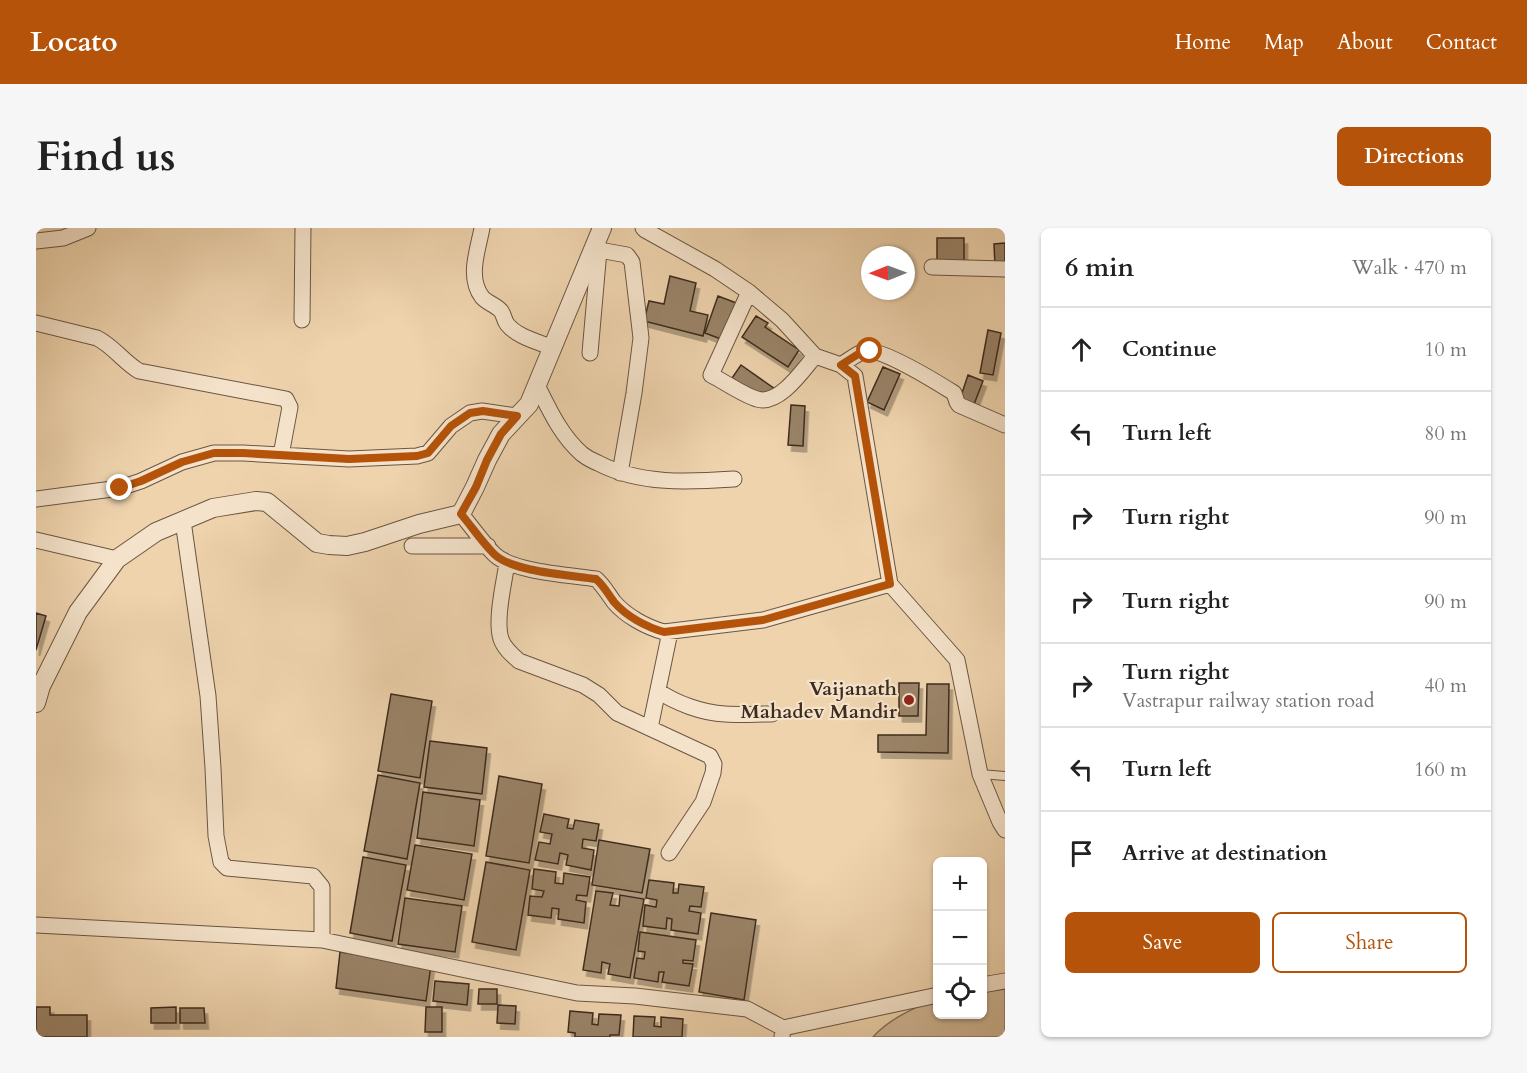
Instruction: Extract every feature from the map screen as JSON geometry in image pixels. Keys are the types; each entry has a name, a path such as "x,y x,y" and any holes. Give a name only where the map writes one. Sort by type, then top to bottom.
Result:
{"street":[{"path":"36,241 63,238 88,228"},
{"path":"302,320 303,228"},
{"path":"482,228 474,269 477,290 484,299 501,311 506,324 514,331 553,348"},
{"path":"36,703 41,686 78,612 117,559 156,532 213,508 256,501 267,502 317,543 347,546 461,514 501,434 529,404 596,249 602,228"},
{"path":"644,228 715,269 749,292 782,320 815,356 841,365 855,376 890,584 957,660 980,774 1005,830"},
{"path":"590,353 596,249"},
{"path":"596,249 627,255 630,259 636,291 641,338 620,473"},
{"path":"932,267 1005,269"},
{"path":"749,292 711,375 757,399 768,400 782,393 815,356"},
{"path":"36,323 97,338 139,371 286,399 290,406 281,455"},
{"path":"841,365 863,351 882,354 927,376 954,393 959,405 1005,425"},
{"path":"537,385 555,420 583,455 620,473 688,482 734,479"},
{"path":"36,499 120,488 182,462 214,453 349,459 417,456 428,453 451,426 470,413 483,411 517,416"},
{"path":"461,514 495,555 507,562 525,568 596,579 605,587 613,601 629,615 653,629 664,632 763,620 890,584"},
{"path":"183,521 208,696 216,836 221,862 227,868 313,876 322,887 322,940"},
{"path":"36,540 117,559"},
{"path":"412,546 488,546"},
{"path":"507,562 499,626 502,641 519,662 593,690 617,713 710,756 714,764 703,802 669,853"},
{"path":"650,728 670,632"},
{"path":"658,691 673,700 695,708 722,714 772,714"},
{"path":"36,925 322,940 577,993 635,996 747,1009 783,1033 933,996"},
{"path":"987,984 1005,981"}],"lane":[{"path":"980,774 1005,776"}],"shaded area":[{"path":"987,984 1005,986 1005,1037 873,1037 895,1019 933,1000 933,1019 987,1019"}],"building":[{"path":"937,238 964,238 964,266 937,266"},
{"path":"1005,243 1005,266 995,266 994,244"},
{"path":"670,276 696,283 690,311 708,315 703,336 644,321 649,301 664,304"},
{"path":"718,296 739,304 726,341 705,333"},
{"path":"756,316 768,323 765,327 799,350 788,367 742,337"},
{"path":"988,330 1001,333 993,375 980,373"},
{"path":"741,365 775,389 769,397 761,392 758,397 732,378"},
{"path":"883,367 900,374 884,410 867,402"},
{"path":"968,375 983,381 973,407 959,402"},
{"path":"791,405 805,406 803,446 788,445"},
{"path":"36,613 46,616 36,650"},
{"name":"Vaijanath Mahadev Mandir","path":"899,683 919,683 918,716 899,716"},
{"path":"927,684 949,684 948,753 878,752 878,735 926,735"},
{"path":"391,694 432,701 420,778 378,771"},
{"path":"430,741 487,748 482,794 424,787"},
{"path":"378,775 420,783 407,859 364,851"},
{"path":"499,776 542,784 529,863 486,856"},
{"path":"423,792 480,800 474,846 417,838"},
{"path":"544,814 569,819 567,828 573,829 575,820 599,824 596,841 583,839 582,848 594,850 591,870 566,865 568,855 560,853 558,864 535,860 539,842 550,844 552,834 540,832"},
{"path":"599,840 650,849 642,893 592,885"},
{"path":"415,845 472,854 464,900 407,890"},
{"path":"363,857 406,865 392,941 350,933"},
{"path":"486,862 530,870 516,950 472,942"},
{"path":"534,869 556,872 555,883 563,884 564,873 590,877 587,896 577,895 576,900 586,902 584,923 558,919 559,909 552,908 551,918 528,915 530,896 542,897 544,891 532,889"},
{"path":"649,880 674,883 673,893 678,893 679,884 704,887 701,907 690,906 689,911 701,913 698,934 671,930 672,919 667,918 666,929 643,926 645,905 656,907 657,900 646,898"},
{"path":"596,891 613,893 610,905 619,906 620,895 644,899 630,978 608,974 610,964 602,962 601,973 583,970"},
{"path":"405,898 462,906 455,952 398,944"},
{"path":"711,913 756,920 744,1000 699,992"},
{"path":"640,932 696,940 693,961 683,960 683,963 693,964 689,986 662,982 664,972 659,972 658,982 634,978 637,958 644,959 645,952 638,951"},
{"path":"340,952 431,965 426,1001 336,988"},
{"path":"435,981 469,984 467,1005 433,1001"},
{"path":"479,989 497,989 497,1004 478,1004"},
{"path":"498,1005 516,1006 515,1024 497,1023"},
{"path":"36,1007 50,1007 50,1015 87,1015 87,1037 36,1037"},
{"path":"176,1007 176,1023 151,1023 151,1008"},
{"path":"426,1007 442,1007 442,1032 425,1032"},
{"path":"180,1008 204,1008 205,1023 180,1023"},
{"path":"570,1011 593,1013 592,1024 598,1025 599,1014 621,1015 619,1035 575,1037 575,1033 568,1032"},
{"path":"634,1016 655,1017 654,1026 661,1027 661,1017 683,1019 682,1037 633,1037"}],"place":[{"name":"Vaijanath Mahadev Mandir","path":"909,700"}],"route":[{"path":"120,488 182,462 214,453 349,459 417,456 428,453 451,426 470,413 483,411 517,416 501,434 461,514 495,555 525,568 596,579 605,587 618,607 653,629 664,632 763,620 890,584 855,376 841,365 863,351 870,351"}]}
